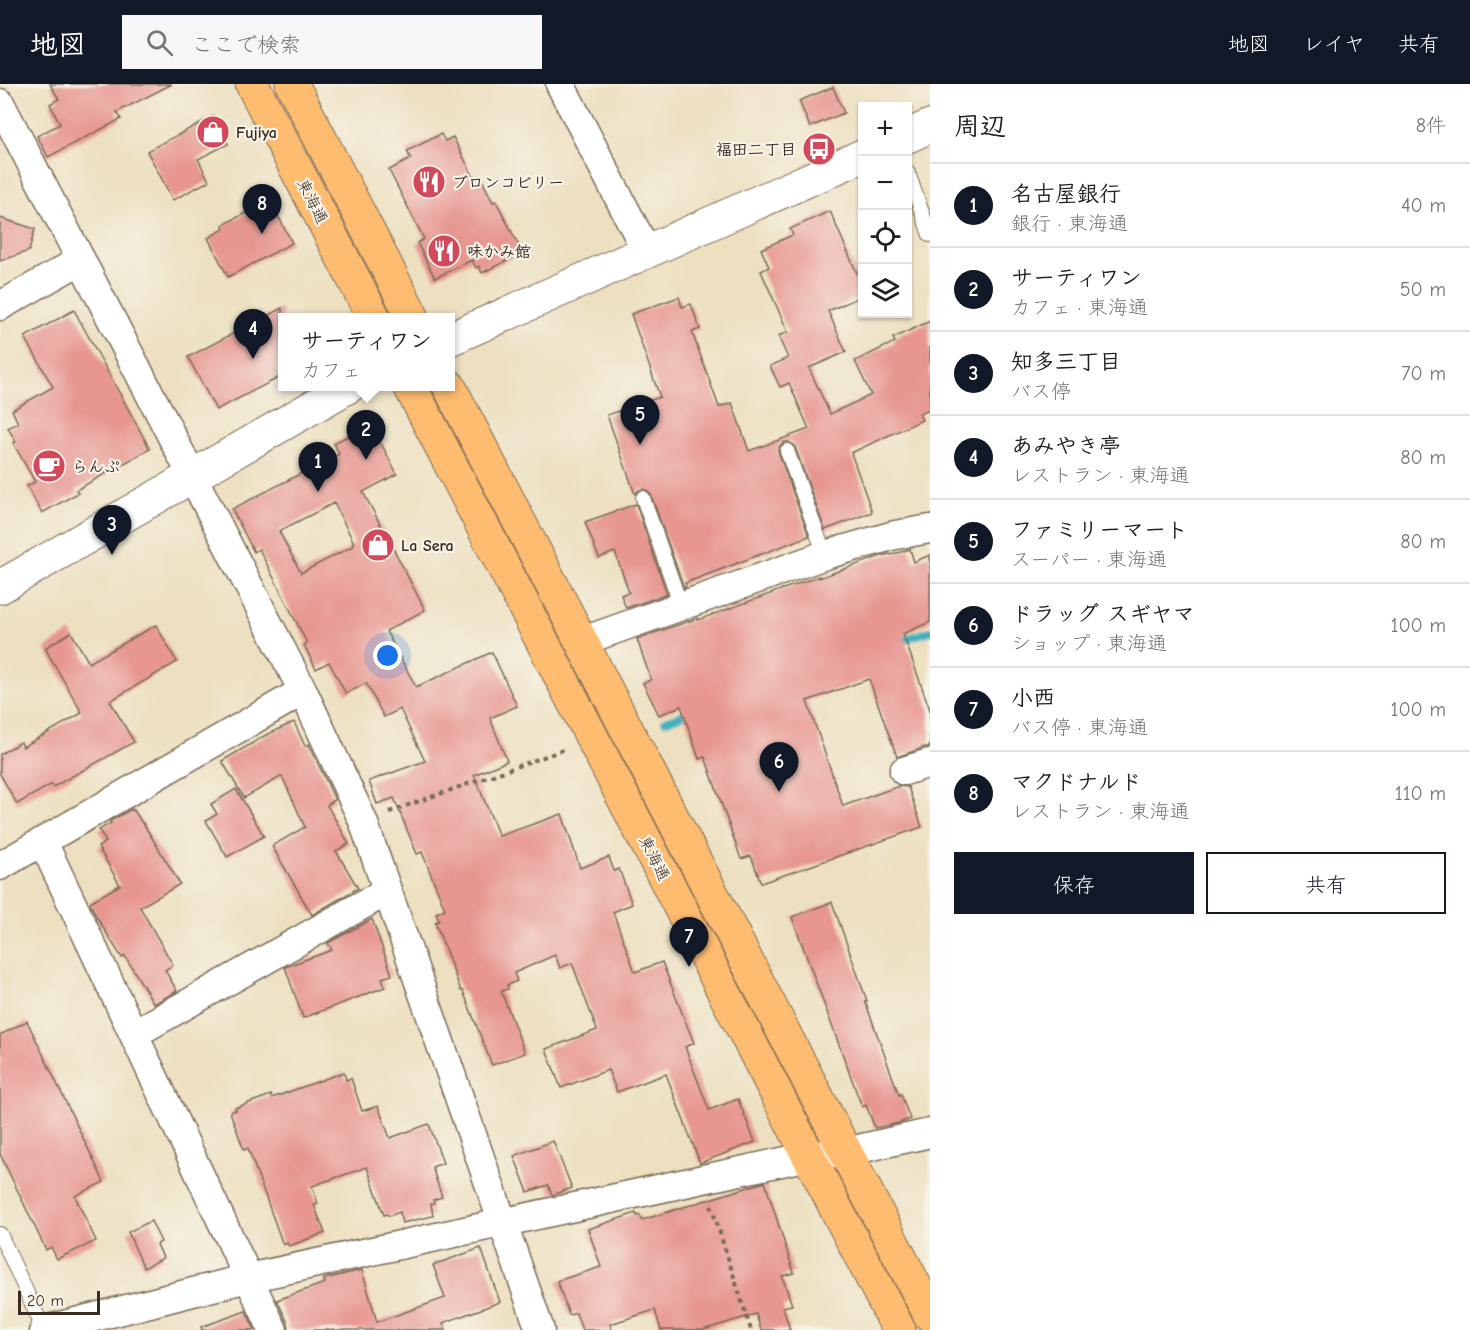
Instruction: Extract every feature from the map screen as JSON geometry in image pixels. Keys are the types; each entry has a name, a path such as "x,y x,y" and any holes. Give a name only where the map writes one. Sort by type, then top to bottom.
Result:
{"main road":[{"name":"東海通","path":"252,84 371,313"},
{"path":"292,84 410,313"},
{"name":"東海通","path":"412,391 899,1330"},
{"name":"東海通","path":"451,391 930,1315"}],"street":[{"path":"560,84 647,252"},
{"path":"0,103 303,691 363,821 540,1330"},
{"path":"912,134 930,126"},
{"path":"455,337 858,158"},
{"path":"0,306 81,260"},
{"path":"0,587 342,391"},
{"path":"580,642 825,555 895,535 930,529"},
{"path":"0,866 303,691"},
{"path":"43,842 273,1330"},
{"path":"134,1034 387,891"},
{"path":"44,1330 248,1278 809,1156 845,1152 930,1132"}],"lane":[{"path":"912,183 930,235"},
{"path":"788,451 825,555"},
{"path":"643,498 681,606"},
{"path":"0,1234 44,1330"}],"path":[{"path":"363,821 594,740"},
{"path":"703,1179 751,1330"}],"building":[{"path":"50,84 172,84 117,112 121,119 48,157 37,136 60,124 50,104 59,99"},
{"path":"833,87 844,113 810,127 799,101"},
{"path":"214,116 228,144 198,159 209,181 173,200 147,151"},
{"path":"441,134 445,141 453,137 474,178 480,176 493,202 496,201 520,248 517,249 520,254 482,273 479,266 476,268 472,260 435,278 417,243 424,239 389,170 411,159 407,151"},
{"path":"270,200 292,243 228,277 208,238 224,229 223,225"},
{"path":"830,211 858,276 858,298 828,311 846,352 809,368 830,414 871,395 855,361 895,342 893,338 930,321 930,410 919,414 922,420 851,453 872,512 825,530 795,447 789,442 784,442 778,449 779,454 809,536 685,583 684,588 651,495 644,489 635,494 607,415 660,397 631,314 679,297 682,307 691,304 700,329 692,332 719,407 732,403 749,451 809,429 789,383 780,387 770,366 788,358 778,336 788,332 761,271 769,267 761,249 793,235 790,229"},
{"path":"0,218 35,229 29,251 0,261"},
{"path":"282,308 282,313 278,313 278,378 216,410 188,357"},
{"path":"74,310 150,449 76,490 78,493 42,513 27,486 35,482 13,443 16,442 8,428 18,423 12,410 53,387 25,337"},
{"path":"371,424 397,474 363,492 425,610 386,631 416,687 492,652 517,706 490,718 507,761 474,775 499,836 562,814 580,868 609,857 614,871 619,869 632,904 613,912 635,972 662,962 694,1043 685,1047 709,1110 738,1099 755,1142 700,1163 666,1074 617,1092 608,1070 561,1088 546,1049 597,1030 572,963 560,968 555,955 514,973 517,981 507,985 508,989 501,991 525,1053 492,1065 435,922 439,921 436,913 445,909 422,852 417,854 394,798 377,804 369,781 425,761 400,709 384,717 366,683 346,694 329,662 316,669 304,645 307,643 259,549 254,552 232,509 339,454 334,443","holes":["334,503 354,543 353,546 301,573 279,531"]},
{"path":"636,504 667,594 626,608 621,595 629,592 615,552 599,558 585,522"},
{"path":"910,549 914,562 930,555 930,622 903,634 930,710 930,747 897,757 869,679 807,701 843,806 899,786 908,787 922,827 761,883 751,856 741,859 705,757 699,759 681,706 659,715 643,683 651,680 637,639 698,618 698,620 819,576 819,578 881,556"},
{"path":"156,625 177,662 110,701 134,742 53,787 52,784 17,804 0,774 0,754 21,742 23,747 82,713 45,648 71,632 89,663"},
{"path":"294,722 305,746 309,744 335,800 327,805 349,844 336,851 358,888 312,915 272,846 305,827 282,776 244,798 222,761 266,735"},
{"path":"236,789 264,836 227,857 206,821 217,814 211,804"},
{"path":"132,809 180,884 140,907 173,965 165,970 177,991 154,1004 125,956 122,958 90,902 120,885 98,847 106,842 99,830"},
{"path":"832,902 867,1001 865,1001 910,1119 899,1123 875,1128 866,1105 862,1107 792,917"},
{"path":"372,919 392,975 382,978 385,987 303,1018 285,967 332,950 328,943"},
{"path":"27,1021 104,1182 75,1196 96,1241 57,1259 51,1247 46,1250 0,1154 0,1035"},
{"path":"344,1072 346,1080 351,1078 362,1111 378,1106 390,1138 429,1124 443,1163 432,1167 442,1197 433,1200 434,1203 431,1204 433,1216 402,1223 400,1212 389,1216 384,1215 367,1167 312,1186 318,1204 314,1205 325,1233 289,1246 287,1243 283,1245 248,1148 244,1150 230,1112 271,1095 272,1098"},
{"path":"553,1141 572,1188 552,1195 548,1185 528,1192 514,1156"},
{"path":"765,1182 794,1273 782,1276 792,1305 783,1307 790,1330 761,1330 756,1314 703,1330 661,1330 655,1310 610,1324 612,1330 582,1330 576,1313 569,1315 557,1281 601,1267 588,1229 636,1213 642,1220"},
{"path":"151,1221 161,1242 157,1244 163,1258 144,1268 128,1232"},
{"path":"481,1248 500,1302 443,1323 446,1330 289,1330 277,1300 325,1283 324,1279 362,1270 377,1322 445,1298 433,1265"},
{"path":"246,1311 255,1330 202,1330 201,1327"}],"waterway":[{"path":"896,642 930,631"},
{"path":"665,721 694,711"}],"place":[{"name":"Fujiya","path":"213,132"},
{"name":"福田二丁目","path":"819,149"},
{"name":"ブロンコビリー","path":"429,182"},
{"name":"マクドナルド","path":"262,234"},
{"name":"味かみ館","path":"444,251"},
{"name":"あみやき亭","path":"253,359"},
{"name":"ファミリーマート","path":"640,445"},
{"name":"サーティワン","path":"366,460"},
{"name":"らんぷ","path":"49,466"},
{"name":"名古屋銀行","path":"318,492"},
{"name":"La Sera","path":"378,545"},
{"name":"知多三丁目","path":"112,555"},
{"name":"ドラッグ スギヤマ","path":"779,792"},
{"name":"小西","path":"689,967"}]}
